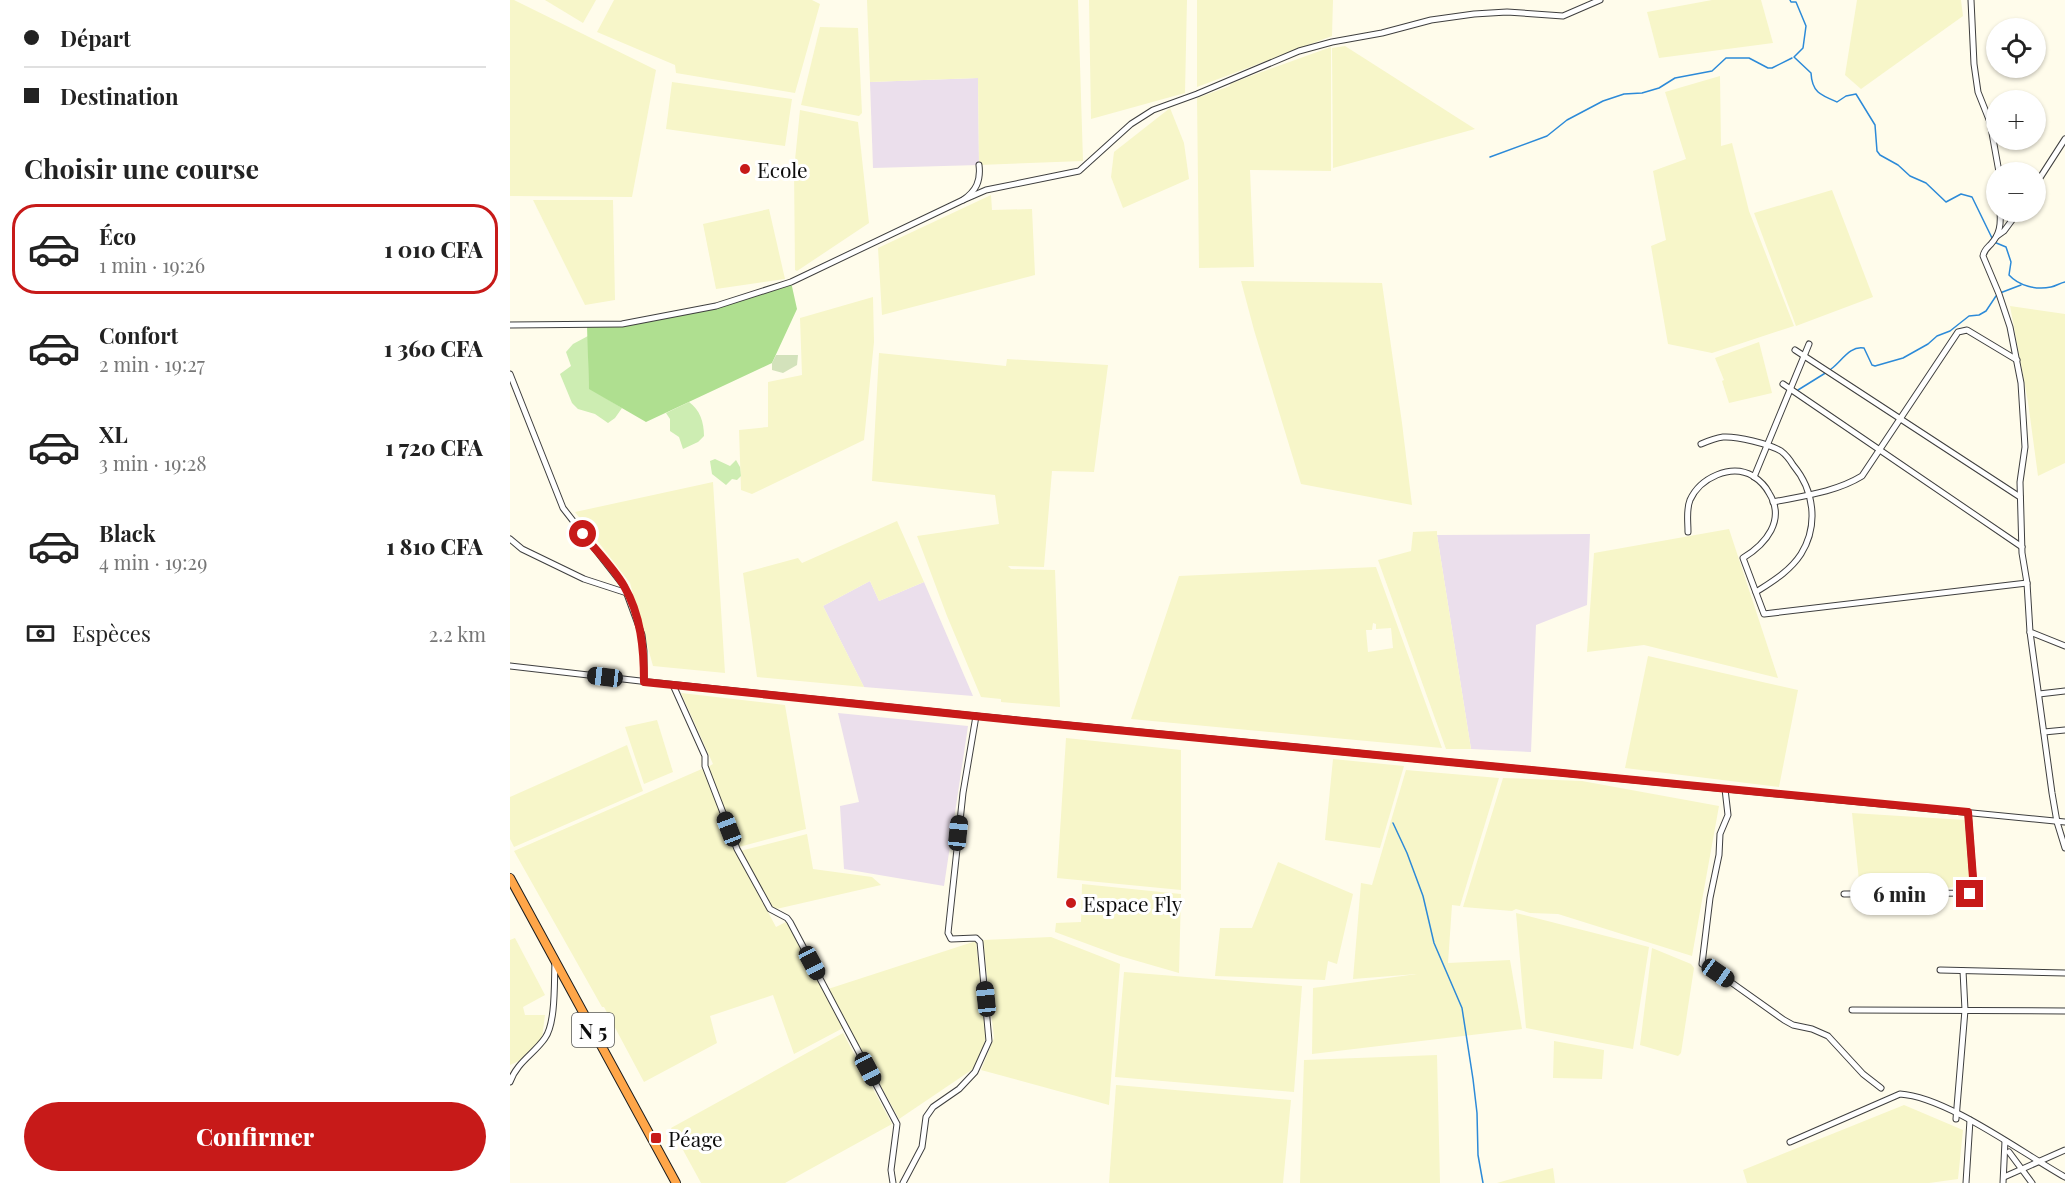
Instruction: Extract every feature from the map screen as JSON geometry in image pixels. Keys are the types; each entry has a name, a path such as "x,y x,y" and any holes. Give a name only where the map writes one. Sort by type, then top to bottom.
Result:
{"highway":[{"name":"N 5","path":"510,878 676,1183"}],"street":[{"path":"510,326 622,324 716,306 791,282 986,190 1079,171 1131,124 1153,110 1299,51 1431,20 1474,14 1507,12 1563,16 1600,0"},
{"path":"1971,0 1974,64 1978,92 1990,122 1997,162"},
{"path":"2046,168 2065,139"},
{"path":"963,200 977,186 980,176 979,165"},
{"path":"1996,237 2001,222"},
{"path":"2011,222 1984,251 1983,256 1999,294 2015,348 2021,383 2025,447 2020,497 2030,632 2057,822 2065,848"},
{"path":"1773,502 1810,495 1852,482 1862,476 1958,332 1967,330 2017,360"},
{"path":"1754,477 1809,344"},
{"path":"1795,350 2020,497"},
{"path":"510,374 563,508 624,586 642,635 644,682"},
{"path":"1783,384 2022,547"},
{"path":"1701,444 1725,437 1767,445 1782,452 1803,478 1810,495 1813,510 1812,525 1801,554 1782,576 1756,591"},
{"path":"1689,532 1687,515 1689,502 1704,482 1721,474 1733,472 1754,477 1766,488 1773,502 1775,522 1763,543 1743,558 1764,614 2027,583"},
{"path":"510,539 522,549 584,579 627,593"},
{"path":"2030,632 2065,646"},
{"path":"510,666 976,716 2065,822"},
{"path":"673,685 705,756 705,766 737,849 770,909 790,922 897,1124 891,1170 893,1183"},
{"path":"2039,694 2065,691"},
{"path":"903,1183 922,1147 926,1117 933,1107 958,1089 975,1072 990,1038 980,942 976,938 951,939 948,933 963,793 976,716"},
{"path":"2044,732 2065,730"},
{"path":"1725,789 1728,815 1720,834 1719,855 1710,898 1702,964 1784,1020 1828,1036 1863,1074 1881,1088"},
{"path":"1844,894 1973,893 1968,812"},
{"path":"510,1082 520,1064 548,1033 554,995 555,961"},
{"path":"1940,970 2065,973"},
{"path":"1956,1116 1965,1010 1963,971"},
{"path":"1852,1010 2065,1011"},
{"path":"510,1068 520,1064"},
{"path":"1790,1142 1900,1094 1916,1096 1956,1116 1970,1120 2065,1177"},
{"path":"1966,1183 1970,1120"},
{"path":"2003,1180 2005,1141"},
{"path":"2003,1180 2065,1150"},
{"path":"2009,1152 2032,1183"}],"shaded area":[{"path":"978,78 979,165 873,168 870,82"},
{"path":"1590,534 1587,605 1536,625 1531,752 1471,749 1437,535"},
{"path":"870,581 879,601 924,582 973,696 864,687 823,606"},
{"path":"838,713 968,726 944,886 844,869 840,806 859,802"}],"green space":[{"path":"510,0 656,70 632,197 510,196"},
{"path":"545,0 596,0 583,23"},
{"path":"614,0 812,0 820,4 795,93 676,73 675,65 597,32"},
{"path":"867,0 1078,0 1083,161 979,165 978,78 870,82"},
{"path":"1089,0 1187,0 1185,93 1091,119"},
{"path":"1197,0 1333,0 1332,36 1197,87"},
{"path":"1712,0 1761,0 1773,43 1659,58 1647,12"},
{"path":"1857,0 1961,0 1963,16 1861,89 1845,75"},
{"path":"820,27 858,28 862,113 859,116 801,105"},
{"path":"1345,46 1475,129 1333,168 1332,48"},
{"path":"1331,47 1331,171 1250,170 1254,267 1199,268 1197,98"},
{"path":"1720,76 1721,146 1732,143 1749,211 1794,326 1712,353 1668,344 1651,246 1666,240 1653,171 1686,159 1665,92"},
{"path":"672,82 792,99 785,146 666,129"},
{"path":"1170,108 1184,143 1189,179 1123,208 1111,177 1114,152"},
{"path":"800,110 858,122 869,223 797,271 795,270 794,170"},
{"path":"1832,190 1873,297 1796,326 1754,213"},
{"path":"991,195 992,210 1032,209 1035,275 882,315 878,248"},
{"path":"533,200 613,200 615,300 585,305"},
{"path":"769,209 785,279 716,289 703,224"},
{"path":"1241,281 1382,283 1412,505 1301,484"},
{"path":"791,282 797,309 772,363 646,422 589,389 587,326 622,324 689,313"},
{"path":"873,297 874,342 864,440 752,494 741,490 739,430 768,427 768,382 802,375 800,318"},
{"path":"2010,306 2065,314 2065,463 2038,476 2028,402"},
{"path":"588,336 589,388 622,408 608,423 595,414 578,409 572,403 560,374 571,366 566,352 573,344"},
{"path":"1759,342 1772,393 1729,403 1722,381 1724,380 1715,358"},
{"path":"879,353 1006,366 1007,359 1108,365 1094,472 1052,471 1044,567 1008,566 1011,569 1055,570 1060,707 1001,702 1001,699 981,697 917,536 999,524 995,495 872,481"},
{"path":"776,355 798,355 797,365 783,373 772,370 772,363"},
{"path":"689,402 701,417 704,436 698,442 683,449 679,437 670,431 670,419 666,413"},
{"path":"715,459 730,466 736,460 741,476 737,480 732,479 726,485 712,474 710,461"},
{"path":"713,482 725,673 653,666 630,583 575,512"},
{"path":"897,521 924,582 879,601 870,581 823,606 864,687 757,677 743,573 798,558 802,563"},
{"path":"1729,529 1778,678 1644,645 1587,652 1594,553"},
{"path":"1437,531 1471,749 1446,749 1378,560 1411,551 1413,532"},
{"path":"1376,567 1442,748 1131,719 1179,576","holes":["1373,623 1376,624 1376,629 1391,628 1393,648 1368,652 1366,630 1372,630"]},
{"path":"1648,656 1798,690 1779,787 1625,768"},
{"path":"681,693 785,705 806,829 739,847 708,767 713,764"},
{"path":"657,720 673,772 644,784 625,727"},
{"path":"1066,738 1181,750 1181,890 1057,878"},
{"path":"627,745 643,791 514,847 510,839 510,797"},
{"path":"1333,759 1404,766 1380,848 1325,840"},
{"path":"704,768 735,850 776,927 788,921 845,1027 794,1054 773,995 710,1016 717,1043 644,1082 604,1007 514,851"},
{"path":"1406,770 1499,778 1460,906 1452,905 1448,963 1510,960 1522,1029 1312,1054 1313,988 1417,974 1353,979 1361,883 1372,885"},
{"path":"1503,778 1582,781 1719,806 1692,956 1558,914 1530,913 1516,909 1512,911 1463,907"},
{"path":"1852,813 1965,820 1971,887 1860,890"},
{"path":"807,834 813,869 872,877 881,885 772,910 740,851"},
{"path":"1278,862 1353,894 1337,964 1328,961 1325,980 1215,976 1220,928 1252,928"},
{"path":"1082,884 1181,894 1179,973 1120,956 1055,932 1056,923 1081,922"},
{"path":"1516,913 1649,947 1633,1049 1526,1028"},
{"path":"1051,937 1120,964 1109,1105 981,1070 994,1038 983,940"},
{"path":"515,938 545,995 523,1007 525,1015 545,1015 542,1038 519,1061 510,1065 510,940"},
{"path":"976,941 986,1039 976,1067 899,1119 828,989"},
{"path":"1652,948 1691,964 1694,968 1681,1053 1678,1056 1640,1045"},
{"path":"1124,972 1302,986 1294,1092 1115,1077"},
{"path":"843,1033 892,1124 785,1183 701,1183 671,1128"},
{"path":"1554,1041 1604,1050 1602,1079 1553,1078"},
{"path":"1437,1055 1440,1183 1300,1183 1304,1060"},
{"path":"1116,1085 1291,1100 1283,1183 1109,1183"},
{"path":"1904,1105 1963,1130 1958,1179 1929,1183 1747,1183 1743,1170"},
{"path":"1553,1168 1555,1183 1497,1183 1518,1177"}],"waterway":[{"path":"1790,0 1796,2 1806,26 1803,48 1794,57 1811,73 1815,89 1837,102 1846,96 1856,94 1875,125 1877,151 1880,155 1898,165 1910,176 1926,183 1946,202 1961,194 1972,197 1992,238"},
{"path":"1490,157 1547,136 1567,120 1603,101 1624,94 1642,93 1659,88 1675,78 1712,71 1726,58 1749,58 1768,68 1792,58"},
{"path":"1994,242 2006,247 2011,262 2009,275 2018,282 2040,288 2065,282"},
{"path":"2000,293 2021,285"},
{"path":"1831,369 1850,351 1859,348 1864,348 1872,365 1875,366 1903,358 1928,344 1937,336 1950,331 1969,316 1979,315 1986,311 1996,296"},
{"path":"1798,390 1827,372"},
{"path":"1393,823 1423,896 1434,943 1462,1008 1473,1079 1478,1155 1483,1183"}],"place":[{"name":"Ecole","path":"745,169"},
{"name":"Espace Fly","path":"1071,903"},
{"name":"Péage","path":"656,1138"}],"route":[{"path":"583,534 624,586 632,604 642,635 644,682 1827,800 1968,812 1974,891 1970,894"}]}
